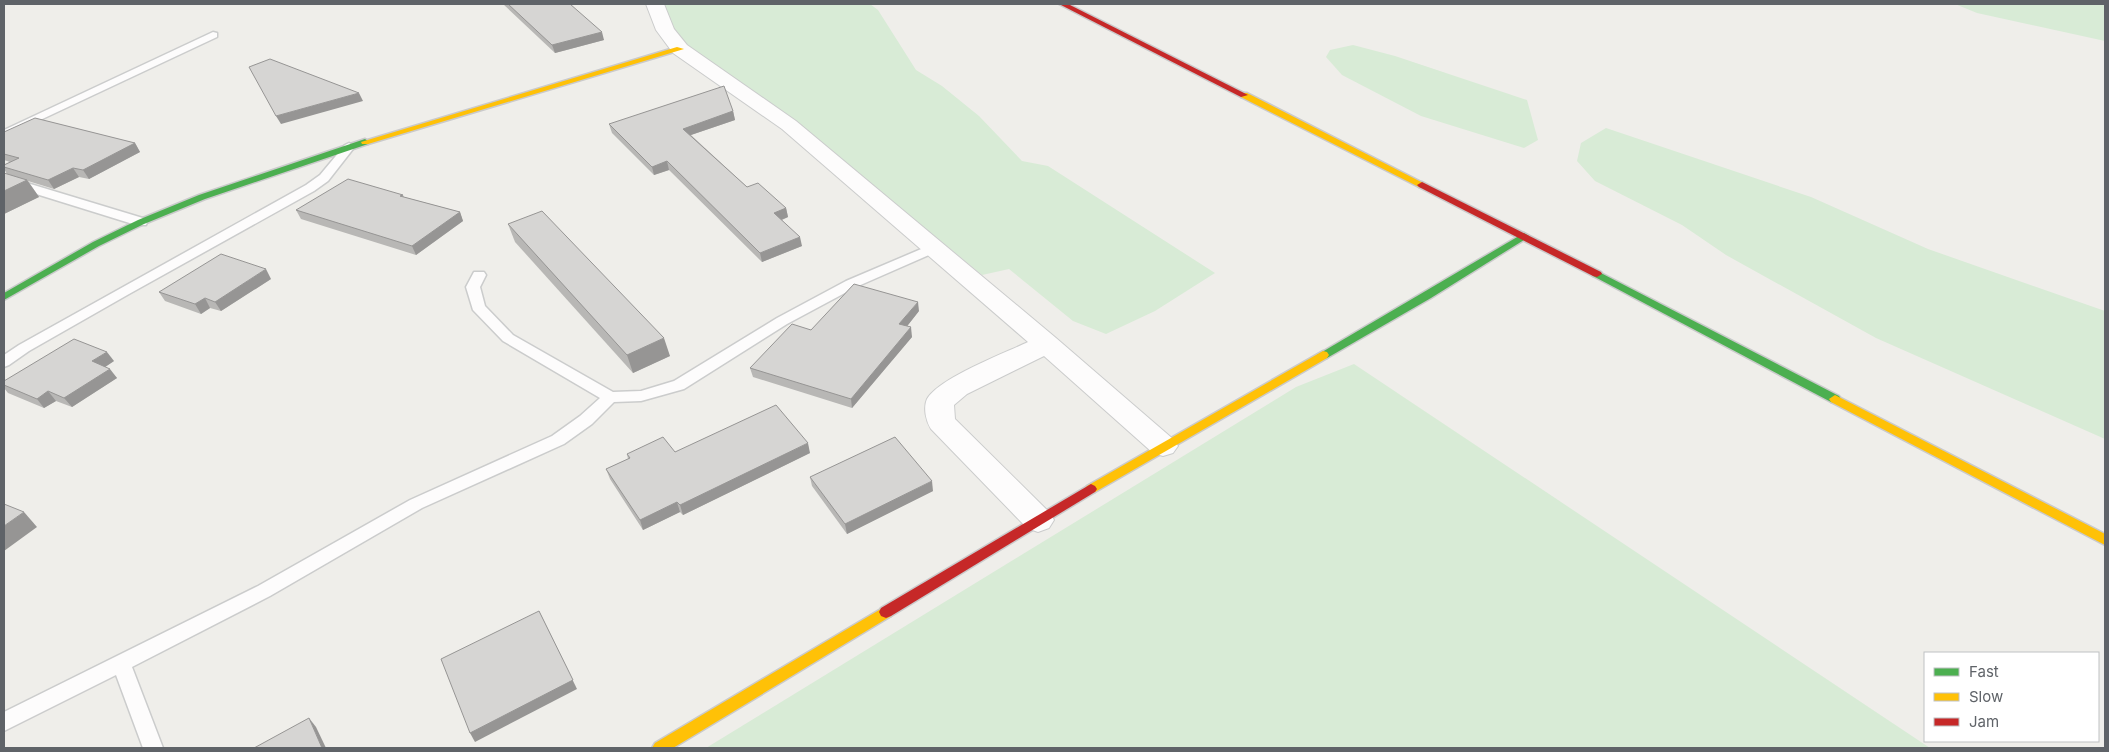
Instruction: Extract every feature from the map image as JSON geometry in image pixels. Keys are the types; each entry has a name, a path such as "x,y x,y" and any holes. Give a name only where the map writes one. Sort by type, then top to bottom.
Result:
{"street":[{"path":"655,4 665,30 680,50 789,125 1047,344 1163,446"},
{"path":"1063,4 1524,236 2105,540"},
{"path":"4,297 46,271 141,222 202,197 349,147 680,50"},
{"path":"660,748 1038,520 1163,446 1427,296 1524,236"},
{"path":"1038,520 941,422 940,402 957,387 1047,344"}],"lane":[{"path":"4,134 213,35"},
{"path":"4,362 24,348 124,290 154,276 310,188 324,178 349,147"},
{"path":"4,180 141,222"},
{"path":"479,275 473,287 478,307 508,338 610,397 641,396 679,385 782,321 851,284 933,248"},
{"path":"4,722 264,591 416,504 558,440 586,420 610,397"},
{"path":"121,663 153,748"}],"green space":[{"path":"664,4 870,4 878,10 916,70 942,86 979,116 1022,161 1048,166 1215,273 1155,311 1106,334 1073,321 1009,269 982,275 797,123 687,47 673,29"},
{"path":"1955,4 2105,4 2105,41 1977,13"},
{"path":"1353,45 1395,56 1527,100 1538,140 1524,148 1421,116 1342,75 1326,57 1330,50"},
{"path":"1606,128 1811,197 1928,249 2105,311 2105,439 1876,338 1726,255 1682,225 1595,181 1577,161 1581,143"},
{"path":"1354,364 1930,748 706,748 1296,387"}],"building":[{"path":"508,4 570,4 602,32 552,45"},
{"path":"270,59 359,93 276,116 249,67"},
{"path":"724,86 733,111 683,129 747,187 758,183 786,208 774,213 800,237 760,253 667,161 652,167 609,124"},
{"path":"35,118 135,143 83,170 73,168 48,180 4,167 4,165 19,158 4,154 4,132"},
{"path":"4,173 27,180 4,191"},
{"path":"348,179 403,195 400,196 460,212 412,246 296,210"},
{"path":"542,211 664,338 627,355 508,224"},
{"path":"221,254 266,269 215,302 205,298 195,304 159,292"},
{"path":"854,284 918,302 899,324 911,327 851,399 750,368 792,324 811,330"},
{"path":"74,339 107,352 92,361 110,369 64,398 48,391 37,399 4,385 4,381"},
{"path":"776,405 808,443 680,505 677,502 640,520 606,469 630,458 627,454 663,437 675,452"},
{"path":"895,437 932,481 845,524 810,477"},
{"path":"4,504 24,512 4,526"},
{"path":"539,611 573,680 470,733 441,659"},
{"path":"309,718 322,748 254,748"}],"traffic: fast":[{"path":"4,297 96,244 141,222 202,197 365,142"},
{"path":"1323,355 1427,296 1524,236"},
{"path":"1597,274 1835,399"}],"traffic: slow":[{"path":"365,142 680,49"},
{"path":"1244,95 1422,185"},
{"path":"1091,489 1323,355"},
{"path":"1835,399 2105,540"},
{"path":"660,748 886,612"}],"traffic: jam":[{"path":"1063,4 1244,95"},
{"path":"1422,185 1597,274"},
{"path":"886,612 1091,489"}]}
